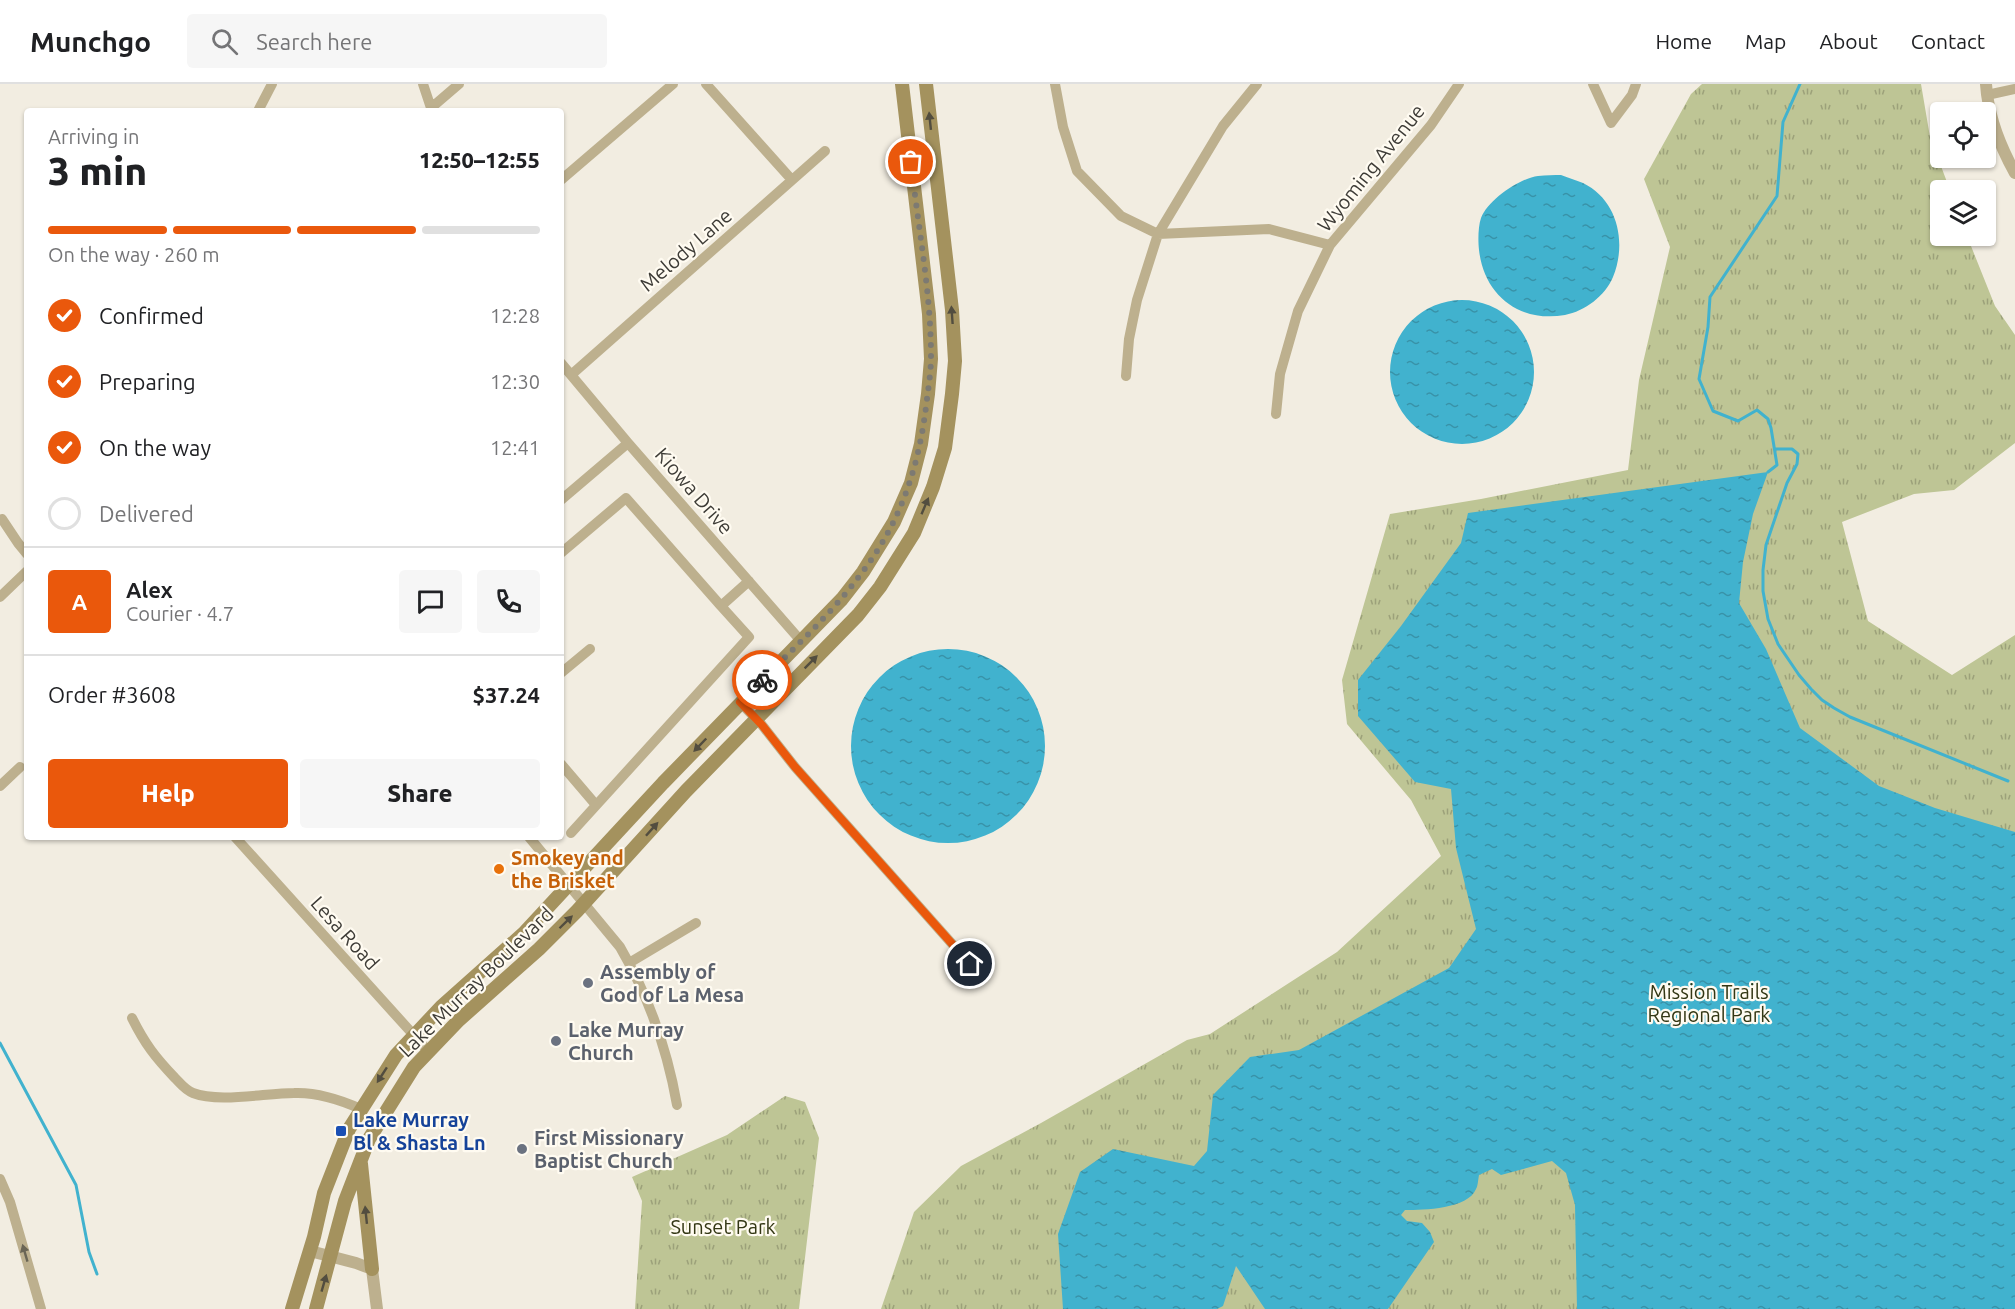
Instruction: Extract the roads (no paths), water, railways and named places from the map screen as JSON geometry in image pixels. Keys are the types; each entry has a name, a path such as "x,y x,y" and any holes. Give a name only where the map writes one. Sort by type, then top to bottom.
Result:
{"main road":[{"name":"Lake Murray Boulevard","path":"292,1309 310,1251 324,1193 349,1129 390,1063 441,1007 524,933 571,885 740,702 842,599 863,572 894,522 921,444 931,359 929,314 902,84"},
{"name":"Lake Murray Boulevard","path":"316,1309 345,1201 369,1139 414,1067 459,1020 539,949 584,903 686,790 858,615 880,587 914,533 933,487 945,448 955,361 953,320 926,84"},
{"path":"361,1161 372,1269"}],"street":[{"path":"260,108 272,84"},
{"path":"423,84 431,108"},
{"path":"432,108 459,84"},
{"path":"564,177 673,84"},
{"path":"706,84 792,180"},
{"path":"1055,84 1063,127 1077,171 1121,216 1158,234 1269,229 1330,245"},
{"path":"1126,376 1133,319 1158,234 1223,126 1257,84"},
{"name":"Wyoming Avenue","path":"1276,414 1280,374 1298,311 1330,245 1431,125 1458,84"},
{"path":"1593,84 1611,123 1632,95 1636,84"},
{"path":"2015,89 1986,90 1991,117 2007,159 2015,173"},
{"name":"Melody Lane","path":"571,375 825,152"},
{"name":"Kiowa Drive","path":"564,367 801,641"},
{"path":"564,497 628,443"},
{"path":"564,550 627,498 749,637 571,833"},
{"path":"2,519 24,550"},
{"path":"0,597 24,574"},
{"path":"721,606 748,581"},
{"path":"564,671 590,649"},
{"path":"740,702 970,964"},
{"path":"0,786 21,767"},
{"path":"564,768 596,805"},
{"name":"Lesa Road","path":"238,840 429,1052"},
{"path":"532,840 571,885 620,947 629,963 641,985 659,1031 667,1056 677,1105"},
{"path":"629,963 696,924"},
{"path":"132,1018 154,1056 185,1088 193,1093 213,1097 296,1092 347,1103 361,1109"},
{"path":"0,1179 10,1202 41,1309"},
{"path":"310,1251 372,1269 377,1309"}],"water":[{"path":"1561,175 1583,183 1595,191 1612,211 1619,237 1617,264 1609,284 1594,302 1565,315 1533,315 1507,302 1488,280 1479,250 1480,222 1490,204 1514,185 1538,176"},
{"path":"1462,300 1490,305 1513,321 1529,344 1534,372 1529,400 1513,423 1490,439 1462,444 1434,439 1411,423 1395,400 1390,372 1395,344 1411,321 1434,305"},
{"name":"Mission Trails Regional Park","path":"1768,472 1753,514 1743,562 1739,603 1766,649 1800,728 1879,786 1935,808 2015,832 2015,1309 1577,1309 1575,1205 1566,1173 1552,1161 1501,1175 1492,1169 1479,1175 1476,1189 1464,1201 1445,1207 1405,1210 1401,1215 1407,1221 1422,1223 1430,1232 1434,1242 1388,1309 1265,1309 1236,1266 1223,1306 1217,1309 1063,1309 1058,1234 1080,1172 1113,1149 1194,1166 1207,1151 1213,1095 1250,1057 1299,1050 1449,968 1476,929 1456,848 1451,789 1415,782 1358,716 1358,680 1401,626 1461,543 1468,513"},
{"path":"938,649 958,649 994,660 1017,677 1029,692 1038,709 1045,736 1045,756 1038,783 1029,800 1017,815 1002,827 985,836 958,843 938,843 902,832 873,808 862,792 855,774 851,756 851,736 862,700 886,671 902,660 920,653"}],"waterway":[{"path":"1768,472 1777,465 1768,419 1757,410 1738,421 1713,411 1699,379 1708,327 1710,297 1777,196 1783,122 1800,84"},
{"path":"1775,449 1792,449 1798,454 1797,464 1787,483 1766,545 1763,591 1768,619 1778,644 1799,675 1822,700 1850,717 2008,781"},
{"path":"0,1043 76,1185 89,1252 97,1274"}],"place":[{"name":"Smokey and the Brisket","path":"499,869"},
{"name":"Assembly of God of La Mesa","path":"588,983"},
{"name":"Lake Murray Church","path":"556,1041"},
{"name":"Lake Murray Bl & Shasta Ln","path":"341,1131"},
{"name":"First Missionary Baptist Church","path":"522,1149"}],"park label":[{"name":"Sunset Park","path":"723,1227"}]}
